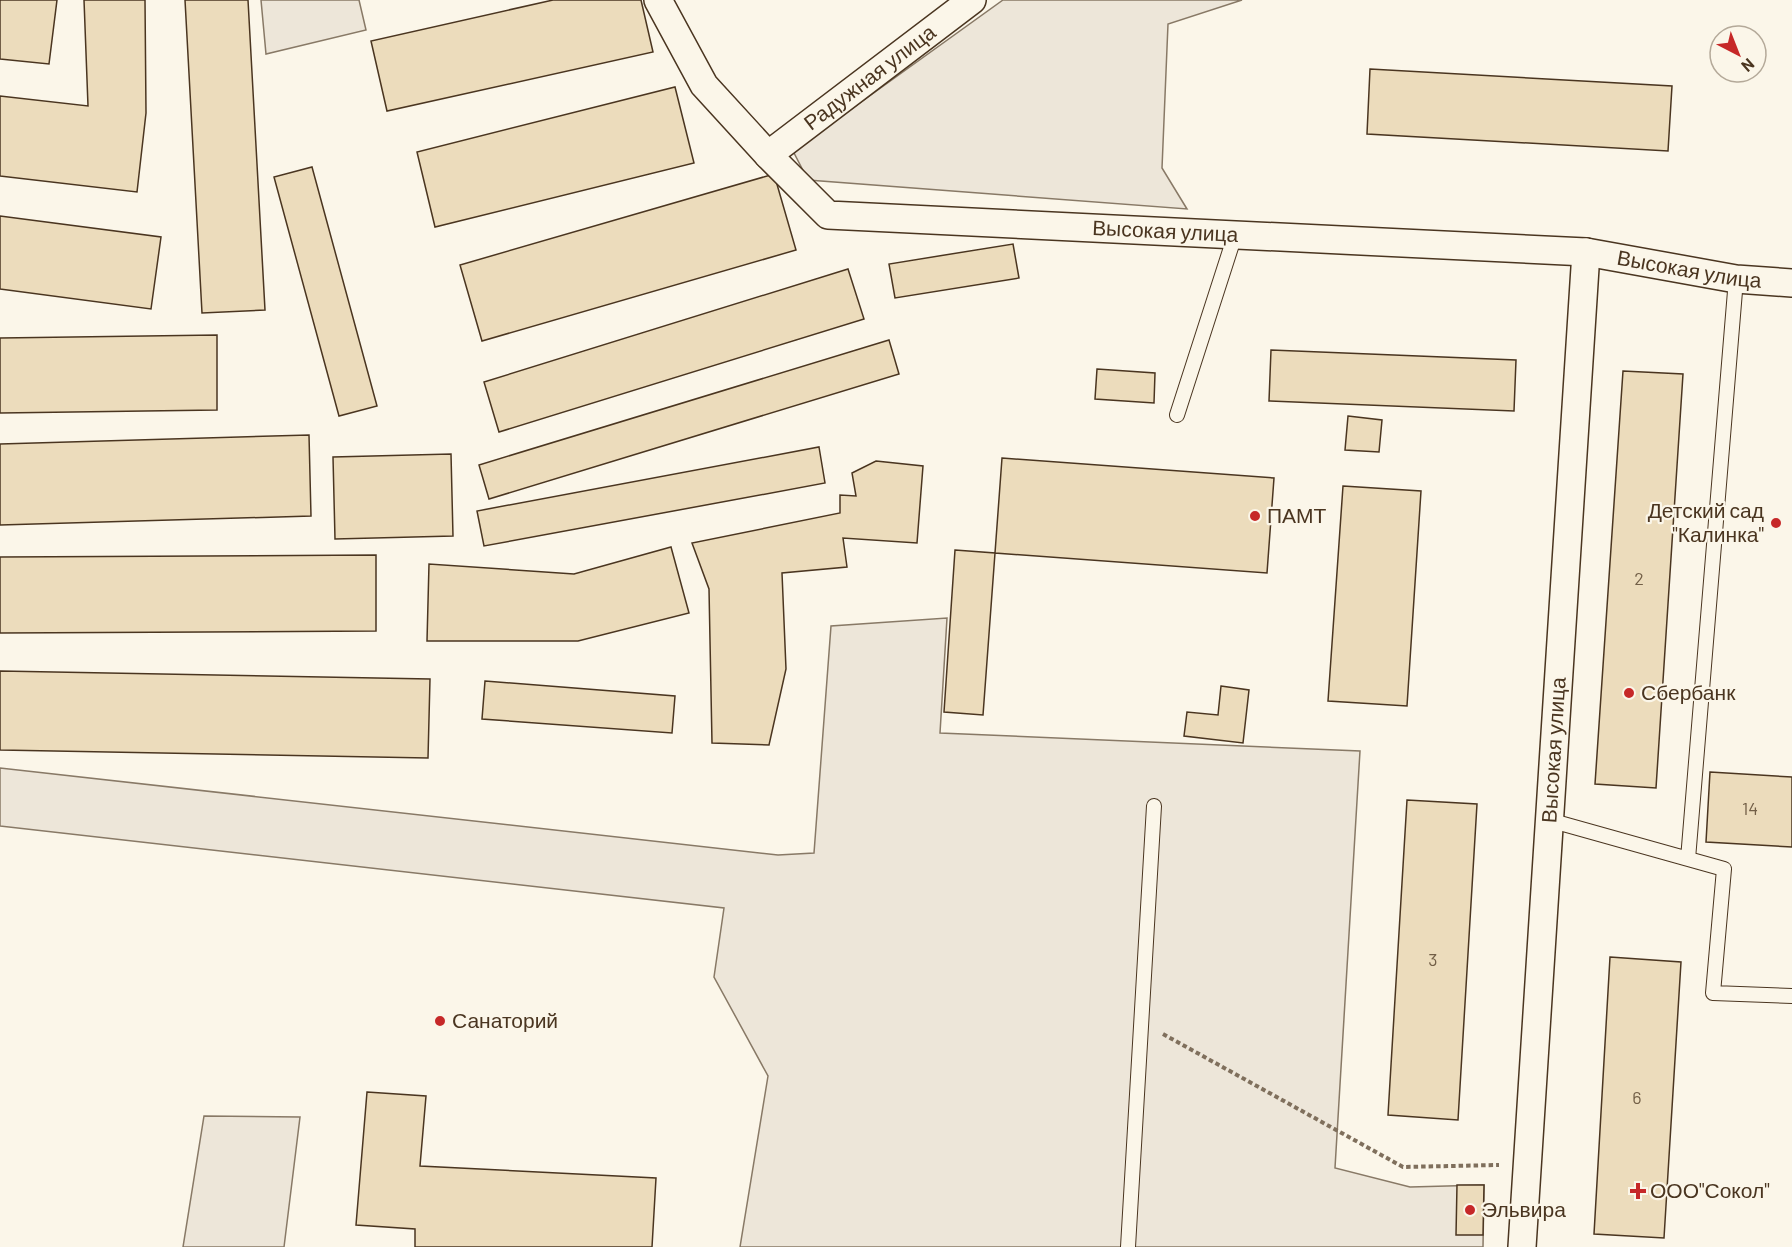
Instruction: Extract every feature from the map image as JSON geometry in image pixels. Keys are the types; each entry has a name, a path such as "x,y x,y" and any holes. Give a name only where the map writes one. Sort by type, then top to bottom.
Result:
{"street":[{"name":"Высокая улица","path":"658,0 704,85 768,155 828,215 1586,252 1736,279 1792,284"},
{"name":"Радужная улица","path":"768,155 972,0"},
{"name":"Высокая улица","path":"1522,1247 1586,252"}],"lane":[{"path":"1178,416 1235,235"},
{"path":"1688,859 1736,279"},
{"path":"1128,1247 1154,806"},
{"path":"1550,820 1724,869 1713,993 1792,996"}],"path":[{"path":"1141,1022 1403,1167 1527,1164"}],"shaded area":[{"path":"261,0 359,0 366,30 266,54"},
{"path":"1003,0 1242,0 1168,24 1162,168 1187,209 808,180 793,151"},
{"path":"947,618 940,733 1360,751 1335,1168 1410,1187 1484,1185 1483,1247 740,1247 768,1076 714,977 724,908 0,826 0,768 778,855 814,853 831,626"},
{"path":"204,1116 300,1117 284,1247 183,1247"}],"building":[{"path":"0,0 57,0 49,64 0,59"},
{"path":"84,0 145,0 146,113 137,192 0,176 0,96 88,106"},
{"path":"185,0 248,0 265,310 202,313"},
{"path":"553,0 641,0 653,52 387,111 371,41"},
{"path":"1370,69 1672,86 1668,151 1367,134"},
{"path":"675,87 694,163 435,227 417,152"},
{"path":"312,167 377,406 339,416 274,177"},
{"path":"774,174 796,250 482,341 460,265"},
{"path":"0,216 161,237 151,309 0,289"},
{"path":"1013,244 1019,278 895,298 889,264"},
{"path":"848,269 864,319 499,432 484,382"},
{"path":"217,335 217,410 0,413 0,338"},
{"path":"889,340 899,374 489,499 479,465"},
{"path":"1271,350 1516,360 1514,411 1269,401"},
{"path":"1097,369 1155,373 1154,403 1095,399"},
{"path":"1623,371 1683,374 1656,788 1595,784"},
{"path":"1348,416 1382,420 1379,452 1345,450"},
{"path":"309,435 311,516 0,525 0,444"},
{"path":"819,447 825,483 484,546 477,511"},
{"path":"451,454 453,536 335,539 333,457"},
{"path":"1002,458 1274,478 1267,573 995,553"},
{"path":"876,461 923,466 917,543 843,538 847,567 782,573 786,669 769,745 712,743 709,589 692,543 840,513 840,495 856,496 852,473"},
{"path":"1343,486 1421,491 1407,706 1328,701"},
{"path":"671,547 689,613 578,641 427,641 429,564 574,574"},
{"path":"955,550 995,553 983,715 944,712"},
{"path":"376,555 376,631 0,633 0,557"},
{"path":"0,671 430,679 428,758 0,750"},
{"path":"485,681 675,696 672,733 482,719"},
{"path":"1221,686 1249,690 1243,743 1184,736 1187,712 1218,715"},
{"path":"1710,772 1792,777 1792,847 1706,842"},
{"path":"1407,800 1477,804 1458,1120 1388,1115"},
{"path":"1610,957 1681,962 1664,1238 1594,1234"},
{"path":"367,1092 426,1096 420,1166 656,1178 652,1247 415,1247 415,1229 356,1225"},
{"name":"Эльвира","path":"1457,1185 1484,1185 1483,1235 1456,1235"}],"place":[{"name":"ПАМТ","path":"1255,516"},
{"name":"Детский сад \"Калинка\"","path":"1776,523"},
{"name":"Сбербанк","path":"1629,693"},
{"name":"Санаторий","path":"440,1021"},
{"name":"ООО\"Сокол\"","path":"1638,1191"},
{"name":"Эльвира","path":"1470,1210"}]}
